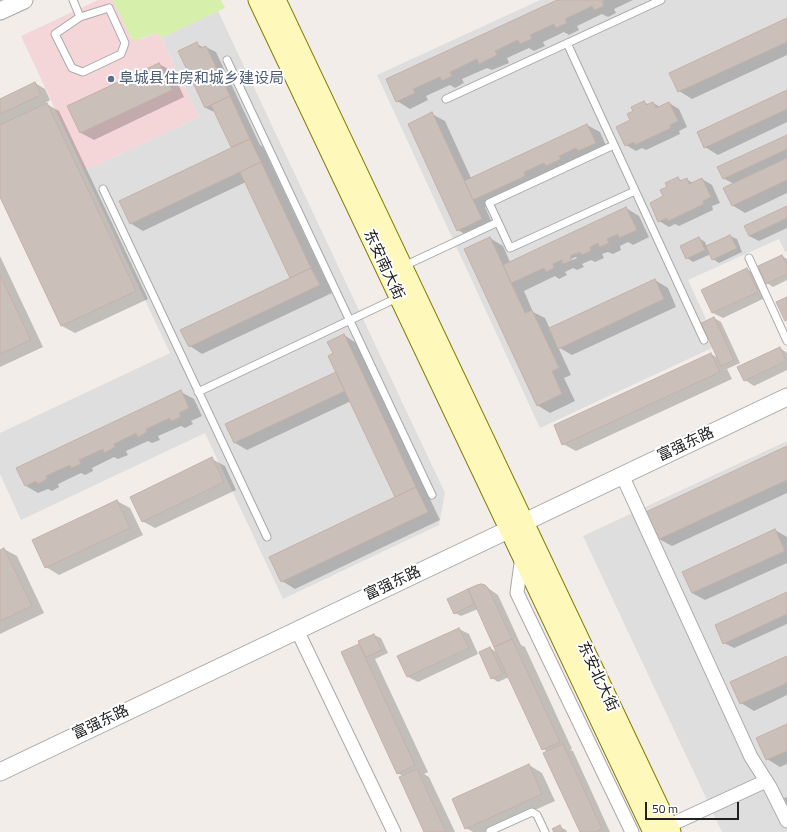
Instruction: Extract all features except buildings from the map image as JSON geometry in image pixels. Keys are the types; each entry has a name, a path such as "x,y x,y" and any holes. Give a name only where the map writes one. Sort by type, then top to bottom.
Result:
{"main road":[{"name":"东安南大街","path":"258,0 399,297 516,526"},
{"name":"东安南大街","path":"276,0 402,267 516,526"},
{"name":"东安北大街","path":"516,526 522,556 664,830"},
{"name":"东安北大街","path":"516,526 664,830"}],"street":[{"path":"0,11 24,0"},
{"name":"富强东路","path":"0,772 787,397"},
{"path":"622,475 751,757 766,781 787,821"},
{"path":"522,556 517,593 632,832"},
{"path":"298,630 394,832"},
{"path":"664,830 766,781"}],"lane":[{"path":"73,0 80,17"},
{"path":"446,99 661,0"},
{"path":"109,8 125,43 121,54 83,72 72,68 55,34 80,17 109,8"},
{"path":"567,43 704,340"},
{"path":"227,60 432,495"},
{"path":"614,145 489,203 510,248 635,191"},
{"path":"103,189 267,537"},
{"path":"402,267 498,222"},
{"path":"749,258 787,341"},
{"path":"198,392 399,297"},
{"path":"490,831 532,812 537,815 545,832"}],"shaded area":[{"name":"阜城县住房和城乡建设局","path":"98,0 113,0 132,39 142,39 155,33 158,34 199,117 84,171 21,36"},
{"path":"540,0 787,0 787,251 785,252 779,239 688,280 706,319 700,322 712,348 540,428 377,75"},
{"path":"218,11 445,493 439,525 283,599 205,433 21,520 0,474 0,433 170,353 84,171 199,117 161,38"},
{"path":"787,441 787,832 722,832 583,536"}],"green space":[{"path":"113,0 221,0 225,8 161,38 155,33 135,41 132,39"}],"place":[{"name":"阜城县住房和城乡建设局","path":"111,79"}]}
